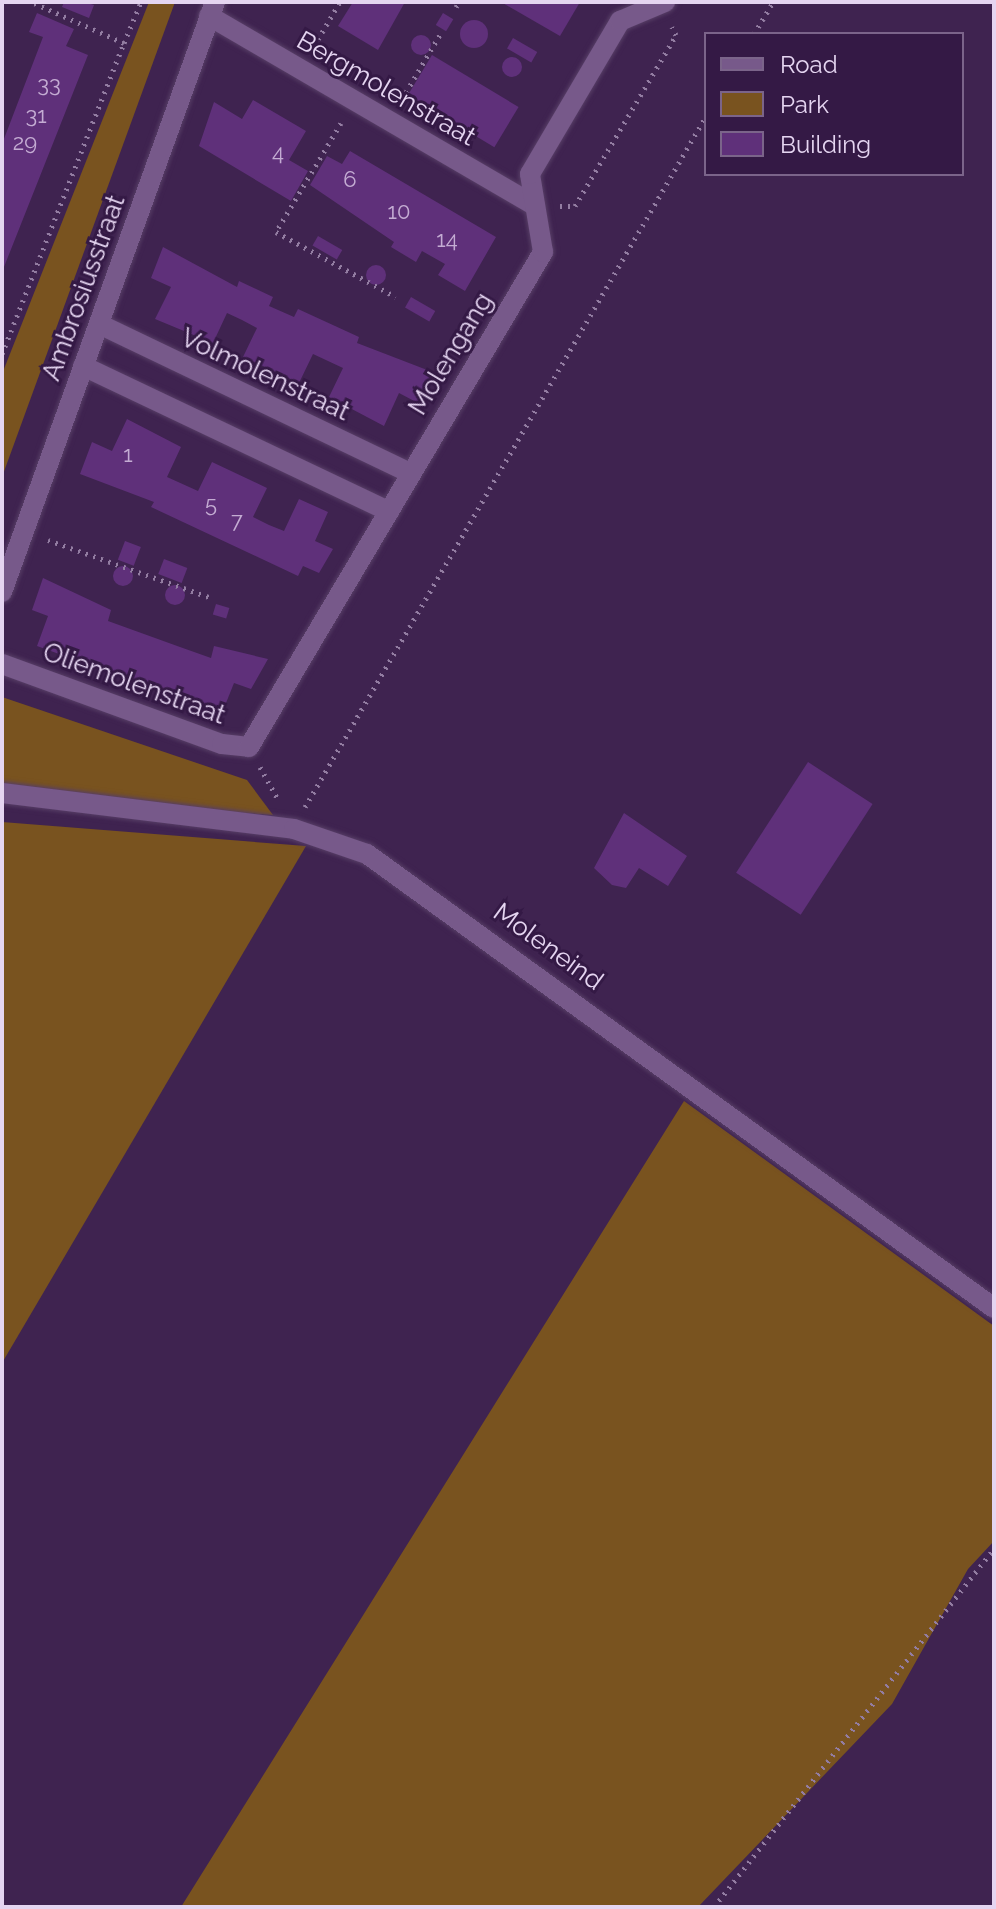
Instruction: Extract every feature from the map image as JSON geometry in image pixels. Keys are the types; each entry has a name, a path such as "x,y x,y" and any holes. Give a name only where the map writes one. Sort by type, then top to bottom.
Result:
{"street":[{"name":"Molengang","path":"249,747 543,252 530,174 620,21 662,3"},
{"name":"Bergmolenstraat","path":"212,9 300,69 535,206"},
{"name":"Ambrosiusstraat","path":"2,592 212,9"},
{"name":"Volmolenstraat","path":"99,324 410,473"},
{"path":"83,366 389,511"},
{"name":"Oliemolenstraat","path":"2,664 222,744 249,747"},
{"name":"Moleneind","path":"2,793 294,829 345,844 403,875 994,1308"}],"path":[{"path":"32,2 124,43"},
{"path":"3,356 141,2"},
{"path":"300,69 340,2"},
{"path":"755,32 773,2"},
{"path":"535,206 575,206 676,35 662,3"},
{"path":"390,121 442,31"},
{"path":"355,101 276,232 396,297"},
{"path":"294,829 704,119"},
{"path":"24,531 209,597"},
{"path":"249,747 294,829"},
{"path":"714,1907 994,1548"}],"green space":[{"path":"149,2 175,2 2,477 2,374"},
{"path":"2,697 247,780 273,815 2,796"},
{"path":"2,822 306,846 2,1363"},
{"path":"684,1101 994,1326 994,1541 968,1569 892,1704 698,1907 181,1907"}],"building":[{"path":"64,2 94,5 89,18 62,7"},
{"path":"353,2 405,2 378,50 338,26"},
{"path":"501,2 580,2 560,36"},
{"path":"37,13 74,29 66,46 88,55 2,272 2,144 43,37 29,32"},
{"path":"443,13 453,19 446,31 436,25"},
{"path":"474,20 484,24 488,34 484,44 474,48 464,44 460,34 464,24"},
{"path":"421,35 428,38 431,45 428,52 421,55 414,52 411,45 414,38"},
{"path":"513,38 537,52 531,62 507,48"},
{"path":"432,55 519,107 494,147 408,95"},
{"path":"512,57 519,60 522,67 519,74 512,77 505,74 502,67 505,60"},
{"path":"253,100 306,131 289,160 308,171 291,201 199,146 214,102 242,119"},
{"path":"350,151 496,237 465,291 438,275 445,264 422,251 416,262 391,247 394,242 310,185 327,156 342,164"},
{"path":"318,236 342,250 337,260 312,246"},
{"path":"163,247 237,287 239,281 273,297 269,306 294,317 298,309 359,337 357,343 435,373 418,403 399,393 384,426 329,397 343,368 313,354 299,383 243,357 257,328 242,320 227,313 213,343 155,319 171,287 151,278"},
{"path":"376,265 383,268 386,275 383,282 376,285 369,282 366,275 369,268"},
{"path":"411,297 435,311 429,321 405,307"},
{"path":"127,419 181,447 167,477 198,491 212,462 267,488 253,517 269,525 284,531 299,499 328,512 315,541 333,549 319,573 303,566 298,576 151,507 154,502 80,474 92,442 112,451"},
{"path":"125,541 141,547 134,566 118,560"},
{"path":"164,559 187,568 182,583 158,574"},
{"path":"123,566 130,569 133,576 130,583 123,586 116,583 113,576 116,569"},
{"path":"43,578 111,610 108,621 180,647 211,658 214,646 268,659 251,689 234,683 222,713 194,703 37,646 48,616 32,610"},
{"path":"175,585 182,588 185,595 182,602 175,605 168,602 165,595 168,588"},
{"path":"216,604 229,608 226,619 213,615"},
{"path":"808,762 873,804 801,915 736,873"},
{"path":"624,813 687,856 668,886 639,868 626,888 612,885 594,868"}]}
